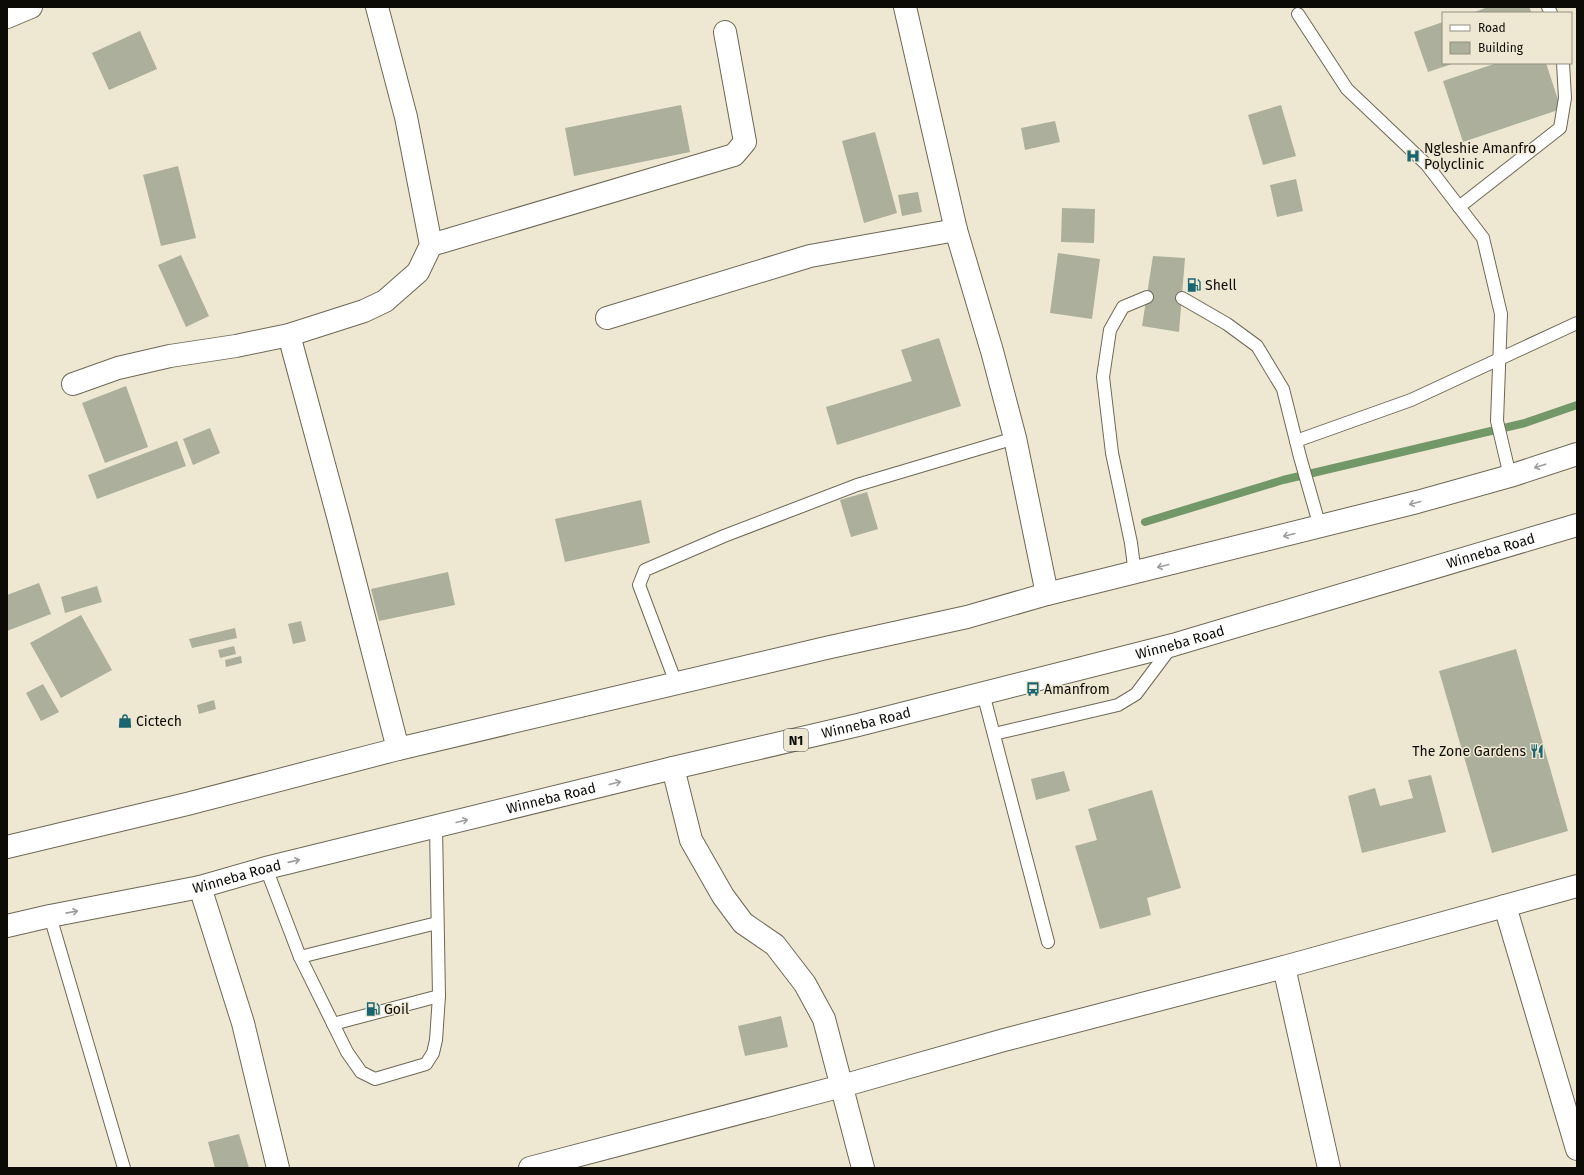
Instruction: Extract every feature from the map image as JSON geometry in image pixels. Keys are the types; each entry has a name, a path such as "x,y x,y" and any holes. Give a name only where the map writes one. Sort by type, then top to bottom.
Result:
{"main road":[{"path":"7,17 31,7"},
{"path":"73,384 118,368 170,356 236,346 289,334 364,311 385,301 418,272 431,245 406,117 377,7"},
{"path":"905,7 956,230 992,351 1015,438 1047,594"},
{"path":"431,245 734,154 745,142 725,32"},
{"path":"607,318 810,256 956,230"},
{"path":"289,334 398,749"},
{"path":"7,847 186,804 398,749 676,683 967,617 1047,594 1134,574 1417,502 1510,476 1577,454"},
{"name":"Winneba Road","path":"7,926 50,916 200,887 266,868 673,768 858,725 1173,645 1577,525"},
{"path":"673,768 691,840 723,896 743,923 775,945 805,984 824,1019 863,1168"},
{"path":"530,1168 842,1086 1004,1040 1284,967 1577,886"},
{"path":"200,887 243,1023 278,1168"},
{"path":"1505,906 1577,1149"},
{"path":"1284,967 1329,1168"}],"lane":[{"path":"1298,14 1347,89 1427,165 1483,238 1501,314 1497,421 1510,476"},
{"path":"1459,207 1560,128 1565,98 1563,64"},
{"path":"1134,574 1131,543 1112,453 1103,377 1110,330 1123,307 1147,297"},
{"path":"1182,298 1226,324 1257,346 1283,389 1320,527"},
{"path":"1296,441 1411,400 1577,323"},
{"path":"676,683 639,585 645,570 724,536 857,485 1015,438"},
{"path":"994,734 1118,705 1136,694 1173,645"},
{"path":"983,693 1048,942"},
{"path":"266,868 300,957 347,1052 361,1072 375,1079 426,1064 433,1053 436,1040 439,996 436,827"},
{"path":"50,916 124,1168"},
{"path":"300,957 437,924"},
{"path":"333,1024 439,996"}],"building":[{"path":"1488,7 1529,7 1532,12 1475,12"},
{"path":"1442,22 1442,64 1452,64 1428,72 1414,32"},
{"path":"140,31 157,69 109,90 92,53"},
{"path":"1494,64 1546,64 1561,109 1463,142 1443,81"},
{"path":"681,105 690,152 574,176 565,128"},
{"path":"1281,105 1296,156 1263,165 1248,115"},
{"path":"1055,121 1060,142 1025,150 1021,128"},
{"path":"875,132 897,213 864,223 842,141"},
{"path":"178,166 196,238 161,246 143,175"},
{"path":"1296,179 1303,211 1277,217 1270,185"},
{"path":"918,192 922,212 902,216 898,195"},
{"path":"1062,208 1095,209 1094,243 1061,242"},
{"path":"1058,253 1100,259 1092,319 1050,313"},
{"path":"181,255 209,316 186,327 158,265"},
{"path":"1153,256 1185,258 1179,332 1142,326"},
{"path":"939,338 961,406 837,445 826,407 912,381 901,350"},
{"path":"126,386 148,447 105,463 82,403"},
{"path":"210,428 220,453 193,465 183,439"},
{"path":"177,441 186,466 97,499 88,475"},
{"path":"867,492 878,529 851,537 840,500"},
{"path":"641,500 650,543 565,562 555,519"},
{"path":"448,572 455,605 379,621 371,589"},
{"path":"39,583 51,614 7,631 7,595"},
{"path":"97,586 102,602 65,613 61,597"},
{"path":"81,615 112,670 61,698 30,643"},
{"path":"301,621 306,641 293,644 288,624"},
{"path":"235,628 237,638 192,648 189,639"},
{"path":"234,646 236,654 220,658 218,650"},
{"path":"1516,649 1568,831 1492,853 1439,671"},
{"path":"241,656 242,663 226,667 225,660"},
{"path":"43,684 59,712 41,721 26,693"},
{"path":"214,700 216,709 199,714 197,705"},
{"path":"1064,771 1070,791 1036,800 1031,779"},
{"path":"1431,775 1446,832 1362,853 1348,796 1375,788 1380,806 1413,798 1408,780"},
{"path":"1152,790 1181,888 1147,898 1151,915 1100,929 1075,846 1097,840 1088,809"},
{"path":"781,1016 788,1047 745,1056 738,1026"},
{"path":"239,1134 249,1168 215,1168 208,1142"}],"waterway":[{"path":"1145,522 1283,480 1525,423 1577,405"}],"place":[{"name":"Ngleshie Amanfro Polyclinic","path":"1413,156"},
{"name":"Shell","path":"1194,285"},
{"name":"Amanfrom","path":"1033,689"},
{"name":"Cictech","path":"125,721"},
{"name":"The Zone Gardens","path":"1537,751"},
{"name":"Goil","path":"373,1009"}]}
